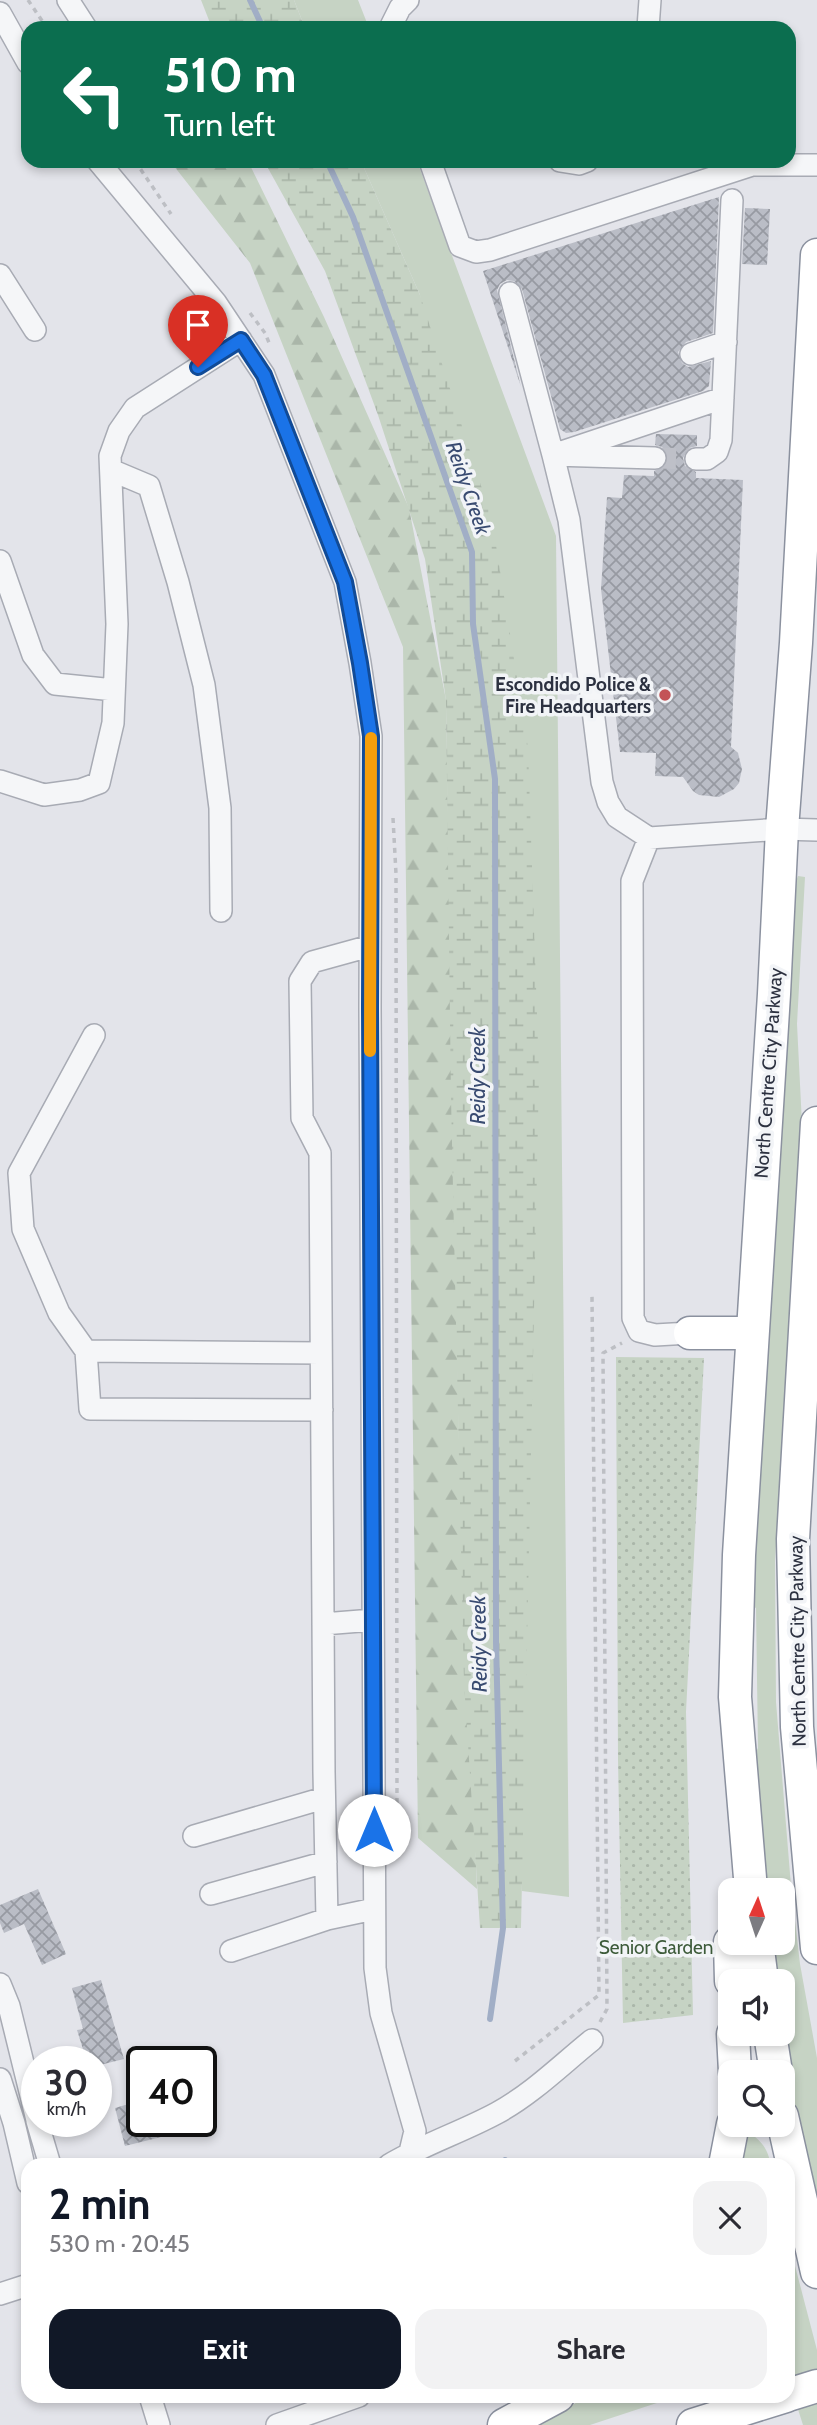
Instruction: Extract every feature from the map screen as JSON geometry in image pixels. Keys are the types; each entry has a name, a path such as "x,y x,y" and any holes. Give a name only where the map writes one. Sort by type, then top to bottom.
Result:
{"highway":[{"name":"North Centre City Parkway","path":"750,1878 735,1697 738,1555 782,829 797,629 817,256"},
{"name":"North Centre City Parkway","path":"817,1123 793,1539 797,1727 817,1948"},
{"path":"690,1333 751,1333"},
{"path":"730,1878 735,1697"},
{"path":"726,2158 730,2137"},
{"path":"787,2137 791,2158"},
{"path":"795,2174 817,2272"},
{"path":"504,2425 545,2403"},
{"path":"693,2425 762,2403"}],"street":[{"path":"68,0 82,21"},
{"path":"394,21 408,0"},
{"path":"648,21 650,0"},
{"path":"0,13 6,38 21,55"},
{"path":"796,165 817,165"},
{"path":"104,168 216,303 264,375 345,582 360,663 371,736 375,1968 381,2013 415,2131 410,2152"},
{"path":"432,168 460,246 476,252 490,250 743,168"},
{"path":"696,459 707,459 717,452 721,440 732,200"},
{"path":"0,275 34,330"},
{"path":"510,293 569,520 602,782 608,802 617,817 649,838 782,829 817,830"},
{"path":"0,781 44,795 80,790 99,783 113,723 117,624 110,456 119,431 135,408 241,340"},
{"path":"691,354 726,342"},
{"path":"553,455 723,398"},
{"path":"553,455 654,458"},
{"path":"111,470 149,486 201,672 220,808 221,911"},
{"path":"0,561 33,654 55,684 114,690"},
{"path":"649,838 632,881 633,1318 639,1331 655,1335 690,1333"},
{"path":"327,1919 320,1153 302,1118 300,981 312,962 370,946"},
{"path":"94,1035 19,1173 23,1229 59,1313 86,1351 90,1409 321,1410"},
{"path":"86,1351 321,1353"},
{"path":"323,1624 373,1620"},
{"path":"194,1836 324,1798"},
{"path":"211,1894 326,1862"},
{"path":"231,1951 327,1919 374,1909"},
{"path":"0,1984 9,2006 21,2055"},
{"path":"400,2158 497,2113 539,2084 592,2040"},
{"path":"0,2079 22,2158"},
{"path":"42,2137 48,2158"},
{"path":"0,2294 21,2287"},
{"path":"152,2403 159,2425"},
{"path":"277,2425 339,2403"}],"path":[{"path":"28,0 42,21"},
{"path":"515,2061 599,1995 592,1296"},
{"path":"592,2040 607,2009 603,1353"}],"green space":[{"path":"201,0 294,0 302,21 209,21"},
{"path":"294,0 358,0 366,21 302,21"},
{"path":"175,168 251,168 324,317 409,508 446,700 459,1440 477,1889 418,1838 403,647 250,263"},
{"path":"268,168 364,168 420,295 492,520 528,748 539,1074 521,1928 480,1928 464,1682 451,1098 446,700 425,559 378,415 325,271"},
{"path":"364,168 420,168 556,536 569,1897 522,1891 420,295"},
{"path":"798,876 805,877 797,1024 802,1124 775,1561 776,1702 790,1878 764,1878 755,1754 758,1748 754,1607 756,1518 793,890"},
{"name":"Senior Garden","path":"616,1357 704,1358 686,1712 693,2015 623,2023 618,1759"},
{"path":"795,1921 817,2058 817,2209 795,2101 795,2060 788,2060 786,2046 795,2046 795,1969 774,1969 773,1955 795,1955"},
{"path":"744,2137 755,2137 769,2158 741,2158"},
{"path":"795,2266 817,2350 817,2425 803,2425 795,2400"},
{"path":"576,2403 657,2403 590,2425 537,2425"}],"building":[{"path":"719,197 713,333 686,342 678,352 682,363 688,367 711,361 709,386 703,391 574,432 566,433 560,429 522,289 514,281 507,280 500,284 497,290 521,387 483,271"},
{"path":"745,208 770,209 767,265 742,264"},
{"path":"656,434 697,435 697,446 689,448 683,458 685,466 696,472 696,478 743,480 731,747 738,753 742,769 739,783 719,797 699,795 683,777 655,776 656,753 620,752 601,589 607,497 622,498 624,475 654,476 654,471 666,465 667,452 655,445"},
{"path":"38,1889 66,1954 42,1965 24,1924 4,1933 0,1923 0,1905"},
{"path":"101,1980 124,2059 112,2062 112,2046 82,2046 77,2030 83,2029 72,1988"},
{"path":"126,2105 126,2137 161,2137 125,2146 115,2108"}],"waterway":[{"name":"Reidy Creek","path":"250,0 260,21"},
{"name":"Reidy Creek","path":"330,168 353,217 472,552 473,624 495,779 496,1642 503,1928 490,2019"}],"tunnel":[{"path":"655,458 696,459"}],"slow traffic":[{"path":"370,1051 371,738"}],"place":[{"name":"Escondido Police & Fire Headquarters","path":"665,695"}],"route":[{"path":"198,367 241,340 264,375 345,582 371,736 374,1830"}]}
